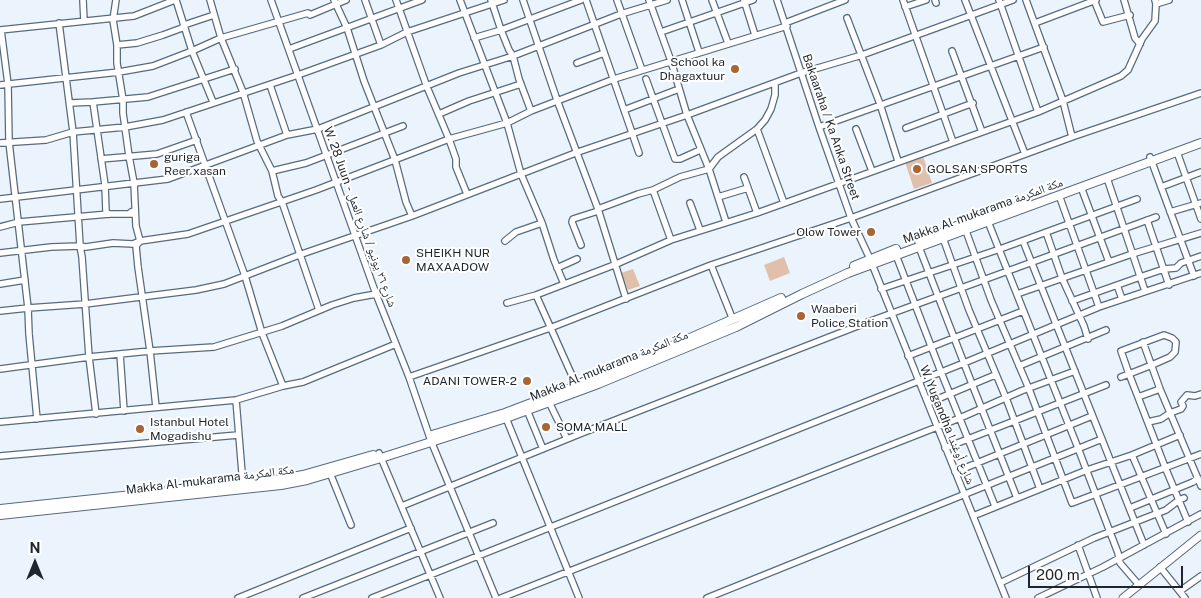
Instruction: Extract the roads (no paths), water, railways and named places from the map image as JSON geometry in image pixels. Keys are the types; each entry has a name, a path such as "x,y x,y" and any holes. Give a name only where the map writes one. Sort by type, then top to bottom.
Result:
{"highway":[{"name":"Makka Al-mukarama مكة المكرمة","path":"1039,201 1059,196 1151,159 1201,143"},
{"name":"Makka Al-mukarama مكة المكرمة","path":"657,356 733,320 871,262 1151,159 1201,143"},
{"name":"Makka Al-mukarama مكة المكرمة","path":"0,509 243,487 282,486 330,473 578,388 736,327 871,262 966,231 987,220"},
{"name":"Makka Al-mukarama مكة المكرمة","path":"430,438 506,418 549,402 578,388"},
{"name":"Makka Al-mukarama مكة المكرمة","path":"0,515 243,487 303,475 380,455"}],"main road":[{"path":"1123,598 1132,595 1139,584 1201,535"}],"street":[{"path":"83,0 84,21"},
{"path":"116,0 114,20 117,63 134,183 136,226 140,241"},
{"path":"37,419 28,308 9,142 8,84 1,30 59,23 114,20 134,16 175,0 212,102"},
{"path":"210,0 221,38 244,92 259,146 272,171 278,196 282,202 319,310"},
{"name":"W. 28 Juun - شارع ٢٦ يونيو / شارع العمل","path":"272,0 338,182 376,294 409,377 430,438 496,598"},
{"path":"0,85 119,72 153,66 221,38 308,13 310,15 335,2 346,0"},
{"path":"365,0 381,44"},
{"path":"396,0 449,139 456,159 456,168 468,194"},
{"path":"289,49 422,0"},
{"path":"460,0 507,123 521,174 542,223 556,268 564,284"},
{"path":"0,143 46,140 73,132 154,122 270,85 356,54 407,32 492,2 504,0"},
{"path":"523,0 557,100 578,152 598,210 626,299"},
{"path":"474,38 530,20 581,0"},
{"path":"586,0 639,153"},
{"path":"617,0 642,70"},
{"path":"0,199 76,188 168,179 287,135 318,129 486,64 514,56 650,2 666,0"},
{"path":"682,0 699,52"},
{"path":"712,0 728,44"},
{"path":"661,32 744,1 753,0"},
{"name":"Bakaaraha / Ka Anka Street","path":"777,0 851,218 871,262"},
{"path":"902,0 953,142"},
{"path":"905,7 926,0"},
{"path":"965,0 1025,154"},
{"path":"0,311 85,304 196,290 224,284 299,255 412,216 578,152 687,116 801,73 862,55 1000,3 1013,0"},
{"path":"1026,0 1064,101 1072,136"},
{"path":"1035,23 1095,0 1103,22 1130,15"},
{"path":"1124,0 1130,15 1135,38 1140,44"},
{"path":"507,303 536,295 614,265 671,240 757,213 872,170 1012,122 1121,76 1128,70 1140,44 1155,22 1156,2 1169,0"},
{"path":"744,1 755,35"},
{"path":"0,253 86,247 113,243 134,244 140,241 188,234 338,182 449,139 507,123 557,100 614,79 755,35 842,1"},
{"path":"335,2 347,28 373,107 395,160 406,202 412,216"},
{"path":"492,2 509,50 514,56 521,84 531,111"},
{"path":"650,2 671,61 687,116 709,169 726,222"},
{"path":"1000,3 1038,112"},
{"path":"117,44 137,43 214,15"},
{"path":"847,18 880,104 898,161"},
{"path":"59,23 73,132 77,218 96,414"},
{"path":"819,127 1044,47"},
{"path":"952,51 982,132"},
{"path":"577,63 604,53"},
{"path":"70,103 148,97 235,69"},
{"path":"646,79 676,159 680,160 700,150"},
{"path":"439,114 521,84"},
{"path":"581,245 572,222 573,219 653,190 680,177 709,169 718,157 757,129 765,120 775,95 774,84"},
{"path":"270,85 287,135"},
{"path":"624,110 679,89"},
{"path":"409,377 550,328 712,265 851,218 1072,136 1201,93"},
{"path":"93,102 105,185 106,212 109,214"},
{"path":"906,128 972,103"},
{"path":"186,112 245,276 262,333 283,386"},
{"path":"272,171 306,163 403,126"},
{"path":"856,128 872,170"},
{"path":"757,129 784,203"},
{"path":"101,158 157,154 197,140"},
{"path":"1177,152 1199,204 1201,219"},
{"path":"1151,159 1194,276"},
{"path":"1161,187 1201,172"},
{"path":"744,177 757,213"},
{"path":"1107,178 1145,291"},
{"path":"1081,187 1109,262"},
{"path":"718,198 748,188"},
{"path":"653,190 671,240"},
{"path":"1059,196 1099,307"},
{"path":"881,289 1000,249 1137,199"},
{"path":"690,203 700,230"},
{"path":"1170,212 1199,204"},
{"path":"0,227 19,222 109,214 132,214 135,211"},
{"path":"402,506 567,439 891,313 1078,247 1156,217"},
{"path":"987,220 1052,380 1119,559 1139,584"},
{"path":"1147,220 1169,285"},
{"path":"505,241 516,232 542,223"},
{"path":"966,231 1072,503 1201,454"},
{"path":"1046,232 1062,278 1088,338"},
{"path":"1017,294 1156,246 1201,233"},
{"path":"943,238 1040,489"},
{"path":"140,241 136,246 156,407"},
{"path":"1022,241 1144,545"},
{"path":"919,247 930,271 954,339 1017,498"},
{"path":"896,255 995,506"},
{"path":"1072,301 1164,269 1176,268 1181,263 1201,256"},
{"path":"556,268 577,259"},
{"name":"W. Yugandha شارع أوغندا","path":"871,262 1006,598"},
{"path":"712,265 733,320"},
{"path":"372,598 964,363 1078,315 1201,273"},
{"path":"0,284 25,280"},
{"path":"1117,285 1122,299"},
{"path":"0,369 150,350 214,347 282,326 319,310 354,298 376,294"},
{"path":"536,295 578,388"},
{"path":"908,356 1023,311"},
{"path":"1019,366 1106,330"},
{"path":"1121,377 1129,374 1152,366 1170,357 1175,352 1176,342 1164,335 1121,351 1129,374 1174,490 1181,499 1188,522"},
{"path":"1143,342 1160,390 1201,486"},
{"path":"0,422 236,400 303,382 396,344"},
{"path":"120,354 124,411"},
{"path":"501,598 960,418 1021,390 1029,389 1075,371"},
{"path":"928,404 995,375"},
{"path":"945,448 1106,385"},
{"path":"1138,397 1160,390"},
{"path":"1148,422 1161,419 1181,409 1182,402 1187,395 1195,396 1201,394"},
{"path":"236,400 243,487"},
{"path":"549,402 567,439"},
{"path":"527,410 543,449"},
{"path":"955,472 1092,416"},
{"path":"506,418 579,598"},
{"path":"0,456 238,435"},
{"path":"973,516 1180,435"},
{"path":"708,598 1102,439"},
{"path":"380,455 440,598"},
{"path":"1132,455 1166,534"},
{"path":"330,473 351,525"},
{"path":"1130,508 1194,482 1198,478"},
{"path":"1000,583 1078,545 1170,508 1181,499"},
{"path":"1038,598 1047,596 1119,559 1201,514"},
{"path":"303,598 493,523"},
{"path":"238,598 411,528"},
{"path":"1078,545 1097,598"},
{"path":"1160,567 1185,598"},
{"path":"1180,591 1201,576"}],"place":[{"name":"School ka Dhagaxtuur","path":"735,69"},
{"name":"guriga Reer xasan","path":"154,164"},
{"name":"GOLSAN SPORTS","path":"917,169"},
{"name":"Olow Tower","path":"871,232"},
{"name":"SHEIKH NUR MAXAADOW","path":"406,260"},
{"name":"Waaberi Police Station","path":"801,316"},
{"name":"ADANI TOWER-2","path":"527,381"},
{"name":"SOMA MALL","path":"546,427"},
{"name":"Istanbul Hotel Mogadishu","path":"140,429"}]}
